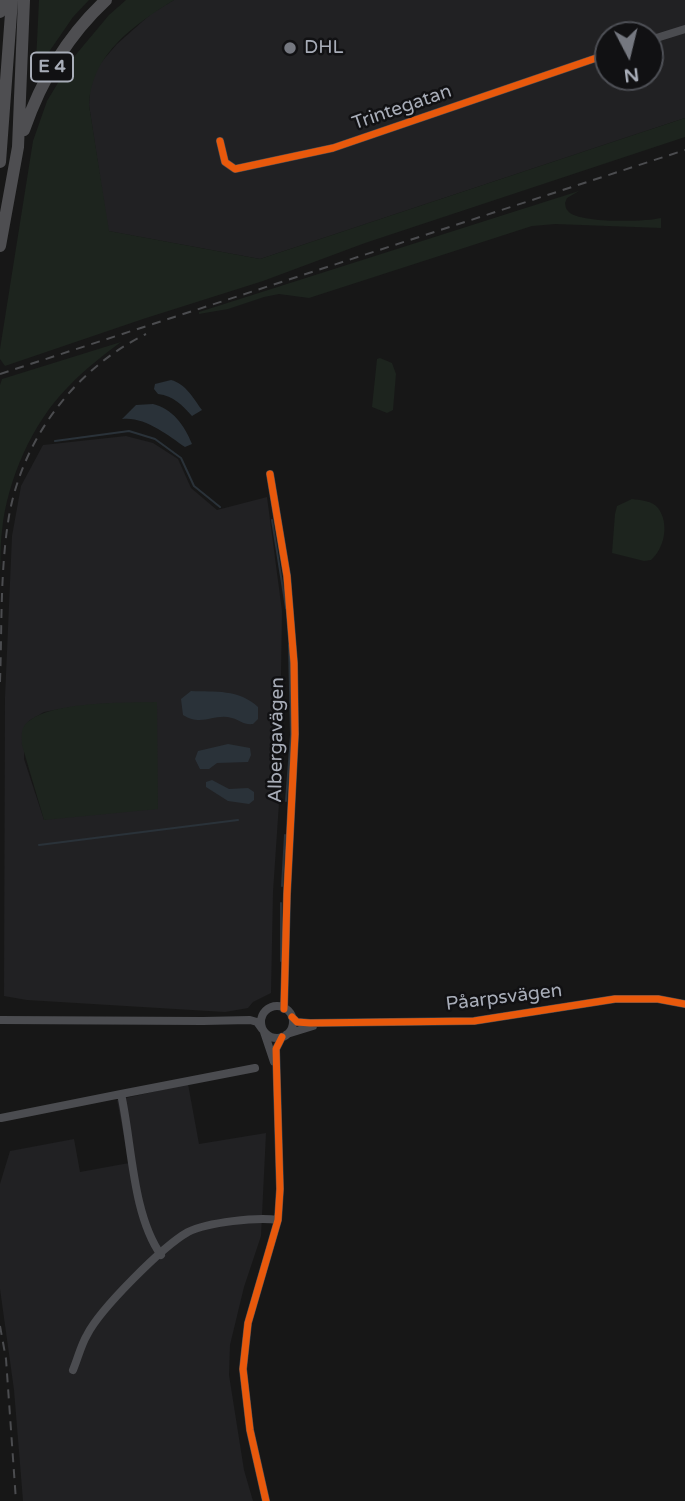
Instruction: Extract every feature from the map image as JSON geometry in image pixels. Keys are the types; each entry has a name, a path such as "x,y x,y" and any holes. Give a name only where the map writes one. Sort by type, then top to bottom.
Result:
{"highway":[{"path":"0,12 1,0"},
{"path":"0,162 12,0"},
{"path":"18,147 24,0"},
{"name":"E 4","path":"0,246 18,147 48,74 77,31 106,0"}],"street":[{"path":"664,36 685,29"},
{"name":"Trintegatan","path":"220,141 225,162 237,169 318,152 594,59"},
{"name":"Albergavägen","path":"270,474 287,576 294,663 295,734 284,1009"},
{"name":"Påarpsvägen","path":"292,1017 302,1023 326,1024 474,1021 615,999 648,999 685,1004"},
{"path":"233,1019 276,1007 284,1009 292,1017 292,1026 276,1046 280,1189 278,1220 248,1323 243,1369 250,1430 266,1501"},
{"path":"269,1009 262,1017 263,1030 277,1076"},
{"path":"0,1020 253,1020 274,1038 284,1036"},
{"name":"Påarpsvägen","path":"284,1036 326,1024"},
{"path":"1,1118 255,1068"},
{"path":"121,1094 143,1217 150,1240 161,1255"},
{"path":"73,1370 87,1335 105,1308 183,1236 200,1228 248,1219 278,1220"}],"shaded area":[{"path":"39,0 89,0 73,17 42,62 36,62"},
{"path":"126,0 174,0 144,20 117,43 97,71 92,87 89,105 109,231 260,259 685,118 685,137 5,366 0,359 0,349 33,141 47,101 73,58 109,15"},
{"path":"174,0 685,0 685,118 260,259 108,231 89,105 90,87 98,66 117,44 152,13"},
{"path":"579,191 567,198 565,203 570,213 600,220 661,218 661,228 555,224 532,226 309,298 279,294 228,309 199,314 199,312"},
{"path":"121,342 93,363 55,401 23,454 9,492 5,512 0,574 2,379"},
{"path":"377,359 392,363 396,374 393,410 387,413 372,407"},
{"path":"171,380 185,388 202,410 192,416 177,402 158,394 154,389 155,384"},
{"path":"153,404 166,409 177,419 192,444 185,447 147,423 122,419 136,405"},
{"path":"126,436 153,443 178,459 191,488 217,510 267,497 282,611 279,803 273,892 271,993 253,1002 248,1008 225,1012 27,1000 4,996 5,697 12,536 21,486 43,445","holes":["157,703 45,820 24,759 24,727 29,721 44,712 67,708"]},
{"path":"632,499 653,504 662,514 664,536 651,560 644,561 612,553 617,506"},
{"path":"191,691 243,697 258,707 258,719 250,724 226,717 202,720 190,718 183,715 181,699"},
{"path":"157,702 158,809 44,820 22,745 23,728 32,719 46,712 64,708 106,703"},
{"path":"228,744 250,748 248,762 217,763 209,769 200,769 195,759 198,751"},
{"path":"212,780 229,789 248,788 254,792 254,800 249,804 228,801 206,787 206,782"},
{"path":"188,1084 199,1144 266,1133 261,1236 244,1287 230,1345 229,1375 244,1470 253,1501 23,1501 14,1390 0,1289 0,1184 10,1151 74,1139 80,1172 129,1163 117,1100"}],"waterway":[{"path":"55,441 129,431 155,439 181,458 194,486 220,507"},
{"path":"272,520 286,608"},
{"path":"286,801 291,735 289,645"},
{"path":"39,845 238,820"},
{"path":"282,886 285,835"},
{"path":"281,903 281,961"}],"railway":[{"path":"0,374 685,150"},
{"path":"0,682 6,536 16,487 26,460 40,433 75,386 120,349 146,334"},
{"path":"0,1326 6,1359 16,1501"}],"cycle path":[{"path":"220,141 225,162 235,169 333,148 594,59"},
{"path":"270,474 287,576 294,663 295,734 284,1009"},
{"path":"292,1017 297,1022 310,1023 474,1021 615,999 658,999 685,1004"},
{"path":"266,1501 250,1430 243,1369 248,1323 278,1220 280,1189 276,1049 282,1037"}],"place":[{"name":"DHL","path":"290,48"}]}
